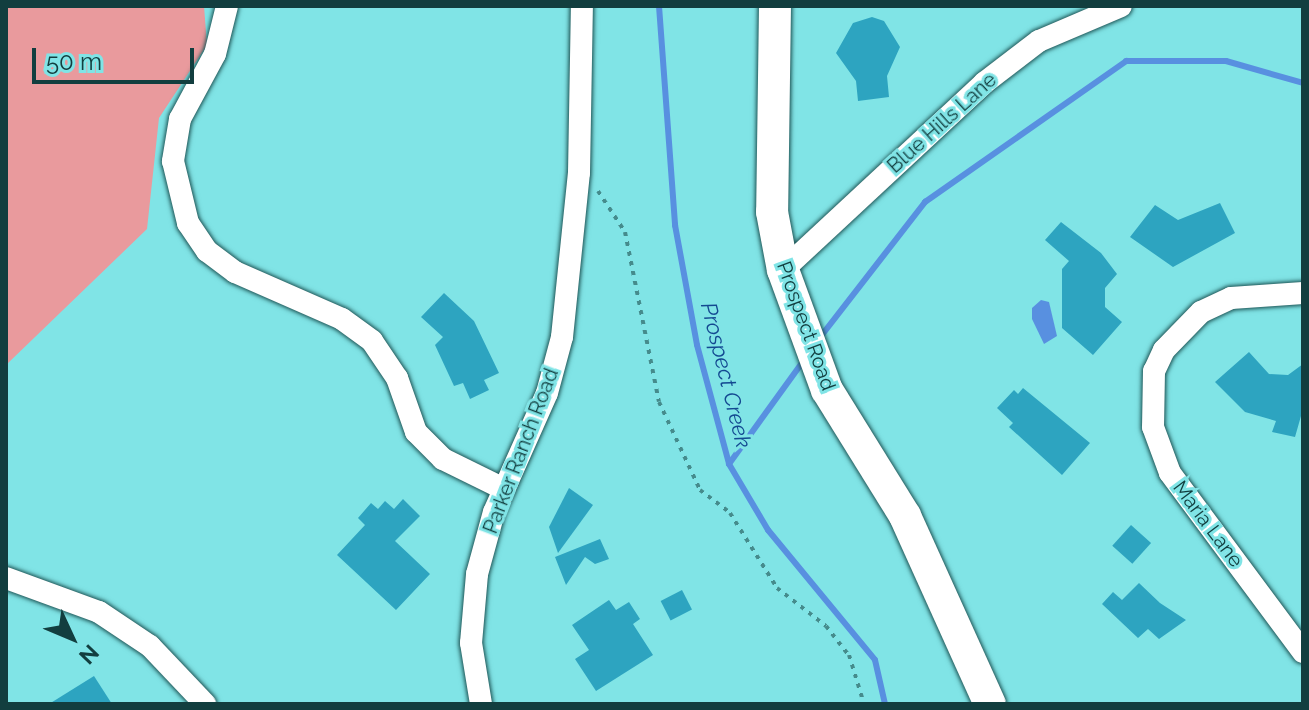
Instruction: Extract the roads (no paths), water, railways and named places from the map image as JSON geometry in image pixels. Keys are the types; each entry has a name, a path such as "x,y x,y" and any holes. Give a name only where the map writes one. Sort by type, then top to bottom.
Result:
{"street":[{"path":"227,6 215,54 180,119 173,161 188,223 207,251 235,272 342,319 372,341 397,378 416,432 443,459 504,489"},
{"name":"Parker Ranch Road","path":"481,704 471,643 477,574 504,489 547,393 562,337 579,173 582,6"},
{"name":"Prospect Road","path":"775,6 772,212 783,270 827,390 905,516 990,704"},
{"name":"Blue Hills Lane","path":"783,270 984,83 1039,41 1121,6"},
{"name":"Maria Lane","path":"1303,293 1231,298 1201,312 1164,350 1154,371 1153,427 1170,473 1303,652"},
{"path":"6,578 99,612 150,646 205,704"}],"water":[{"path":"1041,300 1049,302 1057,336 1044,344 1032,319 1032,308"}],"waterway":[{"name":"Prospect Creek","path":"659,6 675,225 697,345 729,464 768,530 875,660 885,704"},
{"path":"818,340 925,202 1126,61 1226,61 1303,83"},
{"path":"729,464 804,360"}]}
